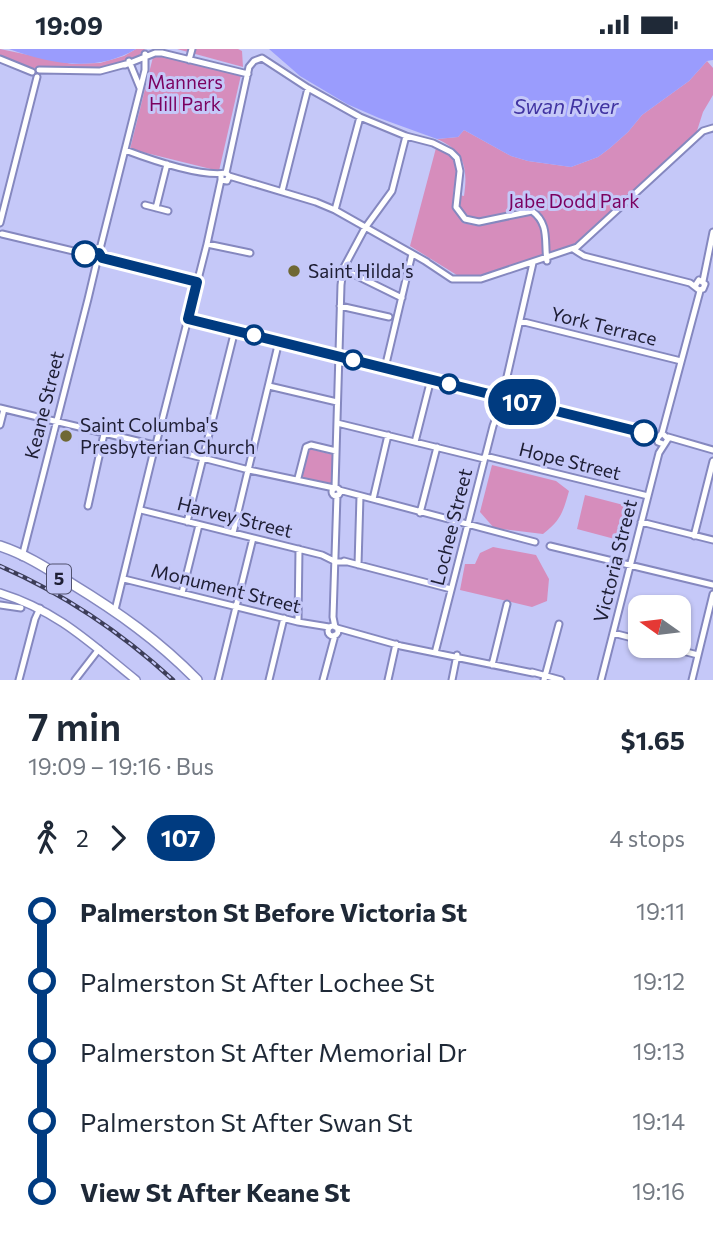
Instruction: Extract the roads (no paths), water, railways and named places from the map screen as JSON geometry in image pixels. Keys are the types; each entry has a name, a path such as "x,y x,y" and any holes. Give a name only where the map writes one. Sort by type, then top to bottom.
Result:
{"highway":[{"name":"5","path":"0,548 22,556 115,610 164,646 195,680"},
{"name":"5","path":"22,556 124,621 195,680"}],"main road":[{"path":"0,593 40,608 65,623 99,649 127,677 136,680"}],"street":[{"path":"161,49 189,60"},
{"path":"189,60 192,49"},
{"path":"0,59 37,73 100,71 128,63 146,53 162,53 248,74"},
{"name":"Keane Street","path":"22,556 140,92 146,53"},
{"path":"115,610 251,63 262,58 360,117 444,148 457,158 460,177 456,204 461,215 465,219 479,222 532,211 545,225 548,260"},
{"path":"128,63 137,76 140,92"},
{"path":"0,223 37,73"},
{"path":"282,191 308,88"},
{"path":"335,210 360,117"},
{"path":"124,152 309,198 450,274 481,279 577,249 701,134 712,129"},
{"path":"323,680 333,631 337,402 343,268 365,228 392,191 406,136"},
{"path":"156,208 167,164"},
{"path":"145,205 167,211"},
{"path":"1,233 197,282"},
{"name":"Victoria Street","path":"602,679 713,234"},
{"path":"207,244 250,253"},
{"path":"577,249 583,256 701,286"},
{"path":"385,368 412,254"},
{"name":"Lochee Street","path":"436,652 520,321 530,278 529,265"},
{"path":"343,268 402,298"},
{"path":"341,306 389,317"},
{"path":"188,319 713,450"},
{"name":"York Terrace","path":"520,321 681,361"},
{"path":"187,522 235,330"},
{"path":"233,533 279,341"},
{"path":"415,442 431,379"},
{"path":"269,386 337,402"},
{"path":"0,425 2,409 373,499 535,542"},
{"name":"Hope Street","path":"337,423 648,496"},
{"path":"88,506 104,434"},
{"path":"373,499 388,435"},
{"path":"298,478 306,447 312,445 337,451"},
{"path":"420,513 437,447"},
{"path":"694,536 713,461"},
{"path":"358,565 360,496"},
{"name":"Harvey Street","path":"141,510 451,589"},
{"path":"641,522 713,540"},
{"path":"182,593 199,525"},
{"path":"218,680 253,538"},
{"path":"550,546 713,585"},
{"path":"298,622 299,549"},
{"name":"Monument Street","path":"124,579 333,631 561,680"},
{"path":"692,680 713,594"},
{"path":"493,664 507,604"},
{"path":"0,605 21,608"},
{"path":"19,680 40,608"},
{"path":"269,680 284,618"},
{"path":"545,678 559,624"},
{"path":"613,633 628,637"},
{"path":"388,680 396,644"},
{"path":"75,680 99,649"},
{"path":"691,653 698,655"},
{"path":"452,680 457,656"},
{"path":"517,680 519,670"}],"water":[{"path":"9,49 136,49 105,61 73,64 41,59"},
{"name":"Swan River","path":"269,49 713,49 713,60 707,61 689,81 642,115 610,148 598,157 571,167 511,156 464,130 458,137 437,139 379,118 347,104 300,76"}],"railway":[{"path":"0,566 47,589 91,616 133,646 173,680"}],"place":[{"name":"Saint Hilda's","path":"294,271"},
{"name":"Saint Columba's Presbyterian Church","path":"66,436"}],"park label":[{"name":"Manners Hill Park","path":"185,93"},
{"name":"Jabe Dodd Park","path":"574,201"}]}
